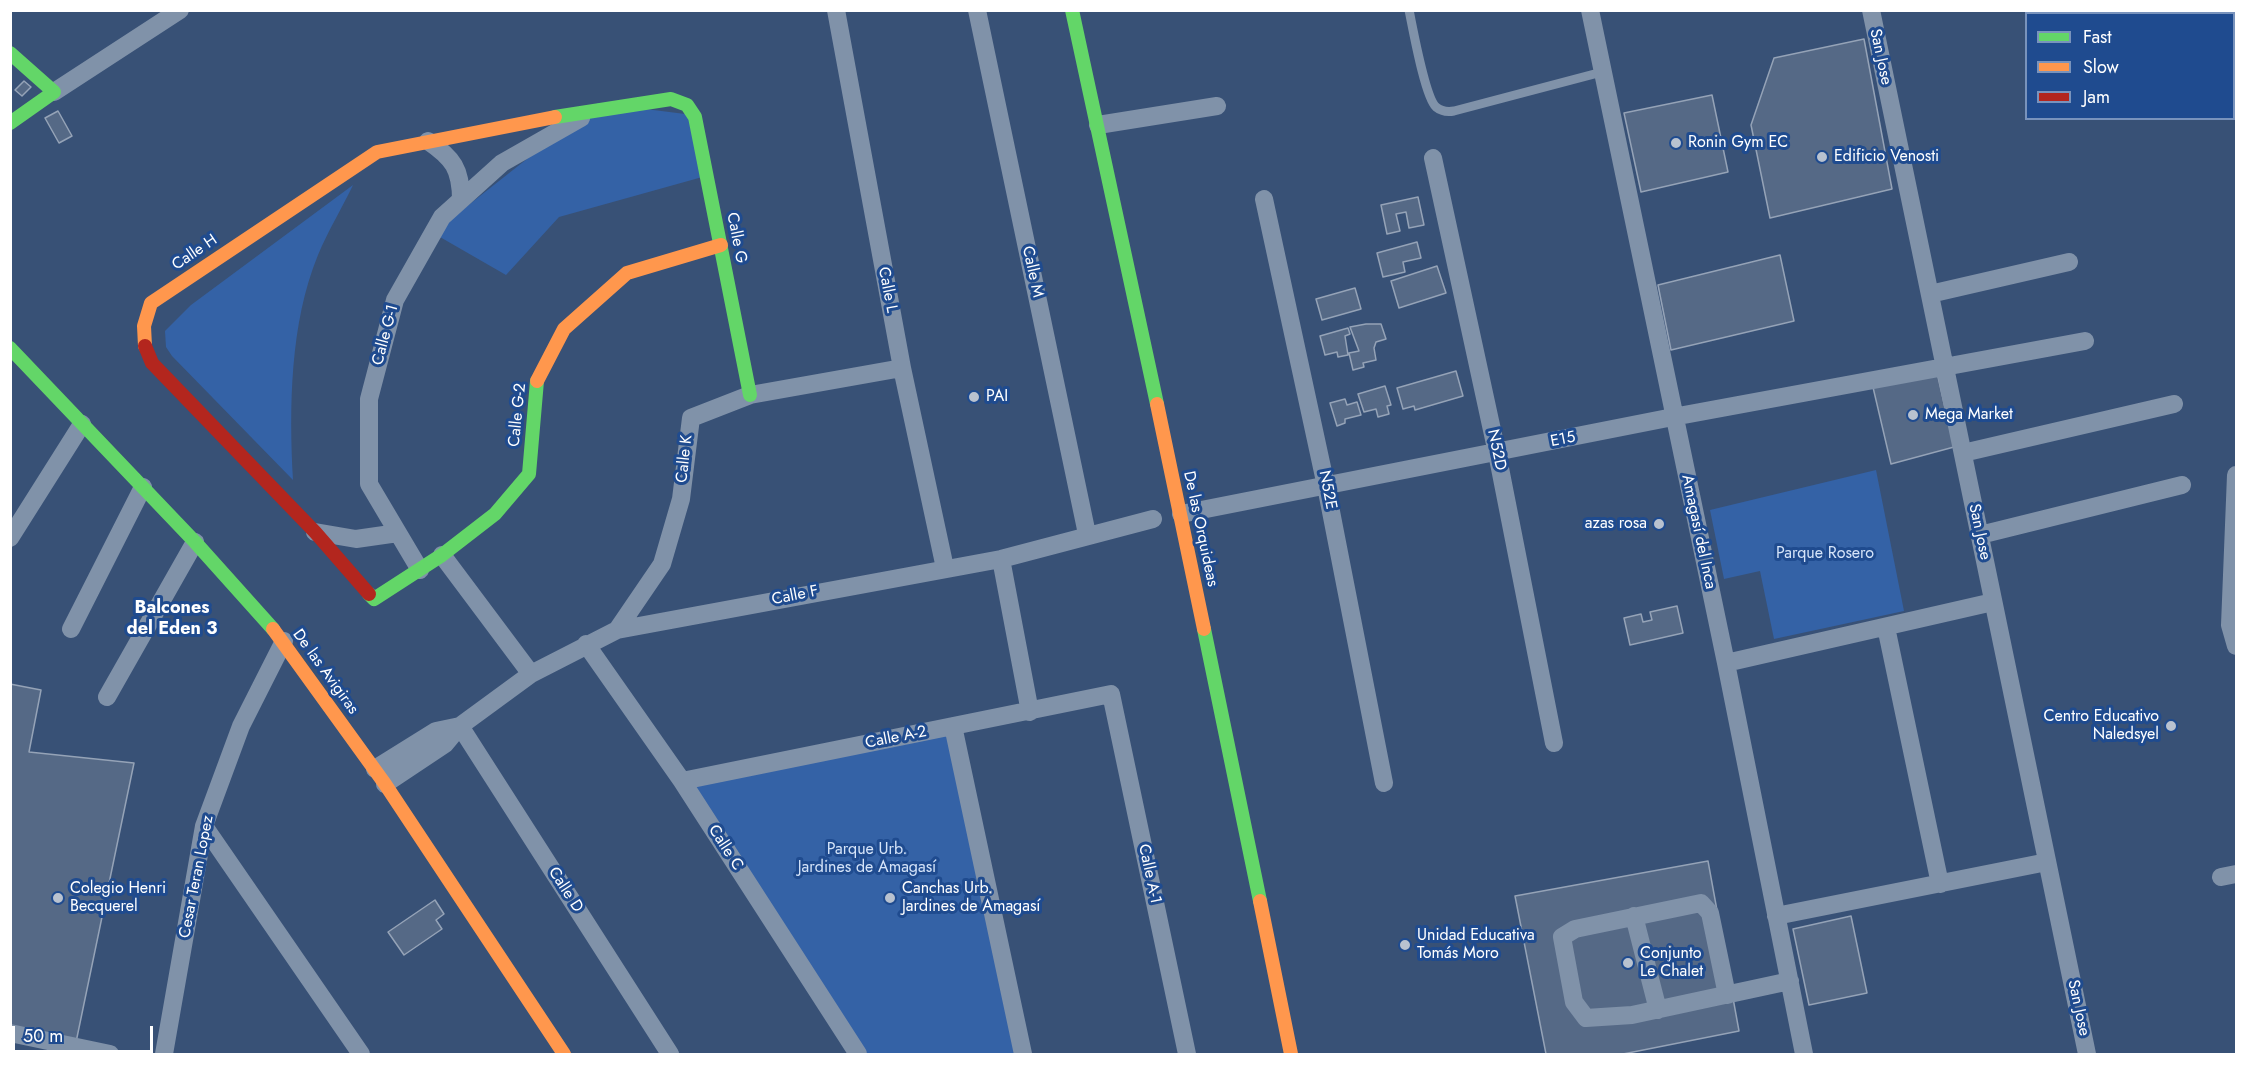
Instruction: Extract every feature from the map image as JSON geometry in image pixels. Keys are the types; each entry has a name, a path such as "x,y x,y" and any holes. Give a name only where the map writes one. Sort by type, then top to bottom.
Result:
{"street":[{"path":"10,123 180,10"},
{"name":"Calle L","path":"836,10 902,368 945,568"},
{"name":"Calle M","path":"977,10 1087,534"},
{"name":"De las Orquideas","path":"1072,10 1180,514 1291,1054"},
{"name":"Amagasí del Inca","path":"1590,10 1726,663 1804,1054"},
{"name":"San Jose","path":"1871,10 2087,1054"},
{"path":"10,54 54,92"},
{"name":"Calle H","path":"420,570 374,598 315,531 152,363 145,350 143,324 152,303 377,152 598,108 671,99"},
{"name":"Calle G","path":"671,99 687,105 695,117 750,395"},
{"path":"1098,125 1217,106"},
{"name":"Calle G-1","path":"420,570 369,484 369,399 395,300 442,217 502,163 598,108"},
{"path":"428,141 449,155 461,180 461,200"},
{"name":"N52D","path":"1433,158 1497,453 1554,743"},
{"name":"N52E","path":"1264,199 1326,486 1384,783"},
{"name":"Calle G-2","path":"420,570 495,514 529,474 537,378 564,330 627,273 721,245"},
{"path":"1930,294 2069,262"},
{"name":"E15","path":"1180,514 1945,365 1971,363 2085,341"},
{"name":"De las Avigiras","path":"12,354 143,487 284,641 380,777 564,1054"},
{"name":"Calle K","path":"616,630 662,564 681,499 691,418 750,395 902,368"},
{"path":"1962,453 2174,404"},
{"path":"10,538 82,424"},
{"path":"2236,476 2230,625 2236,646"},
{"path":"1980,535 2182,485"},
{"path":"71,629 143,487"},
{"name":"Calle F","path":"380,777 445,744 460,726 531,674 616,630 1001,559 1087,534 1152,519"},
{"path":"315,531 356,539 398,533"},
{"path":"107,697 195,542"},
{"path":"442,555 531,674"},
{"path":"1001,559 1030,712"},
{"path":"1726,663 1994,602"},
{"path":"1887,627 1940,884"},
{"name":"Cesar Teran Lopez","path":"164,1054 204,826 242,726 284,641"},
{"name":"Calle C","path":"586,644 682,781 858,1054"},
{"name":"Calle A-2","path":"682,781 1111,694"},
{"name":"Calle A-1","path":"1111,694 1187,1054"},
{"name":"Calle D","path":"460,726 670,1054"},
{"path":"953,726 1023,1054"},
{"path":"204,826 361,1054"},
{"path":"1776,916 2047,862"},
{"path":"1727,995 1710,913 1701,903 1575,929 1562,937 1567,976 1574,1002 1586,1018 1658,1010 1727,995 1790,981"},
{"path":"1634,916 1658,1010"},
{"path":"10,1033 110,1054"}],"lane":[{"path":"1409,10 1428,89 1434,104 1443,111 1454,111 1602,72"}],"green space":[{"path":"598,103 693,115 706,176 559,217 506,275 433,233"},
{"path":"353,185 318,255 302,309 292,395 293,480 172,356 166,347 165,331 191,305"},
{"name":"Parque Rosero","path":"1876,470 1904,611 1774,639 1760,571 1724,579 1710,510"},
{"name":"Parque Urb. Jardines de Amagasí","path":"953,726 1023,1054 858,1054 682,781"}],"building":[{"name":"Edificio Venosti","path":"1864,39 1892,189 1770,218 1751,125 1774,58"},
{"path":"24,81 31,87 22,96 15,90"},
{"name":"Ronin Gym EC","path":"1712,95 1728,172 1641,192 1624,113"},
{"path":"58,111 72,136 59,143 45,118"},
{"path":"1418,197 1424,225 1409,228 1406,212 1396,214 1400,231 1387,234 1381,205"},
{"path":"1417,242 1421,258 1403,262 1405,272 1383,277 1377,253"},
{"path":"1780,255 1794,321 1671,350 1658,285"},
{"path":"1437,266 1446,293 1399,308 1391,281"},
{"path":"1355,288 1361,309 1322,320 1316,299"},
{"path":"1381,324 1386,339 1376,342 1374,348 1376,360 1363,363 1364,367 1353,370 1349,353 1359,351 1350,327"},
{"path":"1348,328 1350,334 1345,336 1348,355 1338,357 1337,352 1325,355 1320,336"},
{"name":"Mega Market","path":"1936,368 1954,447 1891,464 1872,383"},
{"path":"1456,371 1463,396 1415,410 1414,406 1403,409 1397,388"},
{"path":"1385,386 1391,405 1387,406 1389,414 1378,417 1376,409 1364,412 1358,394"},
{"path":"1345,399 1347,405 1357,402 1361,415 1345,419 1345,423 1337,426 1330,403"},
{"path":"1677,606 1683,633 1630,645 1624,618 1641,614 1643,622 1652,620 1650,612"},
{"name":"Colegio Henri Becquerel","path":"10,684 41,690 29,752 134,763 75,1047 10,1032"},
{"name":"Conjunto Le Chalet","path":"1708,861 1739,1031 1623,1054 1546,1054 1515,896"},
{"path":"435,900 444,914 436,920 442,929 404,955 388,932"},
{"path":"1851,916 1867,993 1809,1005 1793,929"}],"traffic: fast":[{"path":"1072,10 1157,404"},
{"path":"10,53 54,92 10,123"},
{"path":"555,117 671,99 687,105 695,117 750,395"},
{"path":"10,348 195,542 273,629"},
{"path":"369,594 374,599 442,555 495,514 529,474 537,381"},
{"path":"1204,629 1260,901"}],"traffic: slow":[{"path":"145,346 144,326 151,303 377,152 555,117"},
{"path":"537,381 564,329 627,273 721,245"},
{"path":"1157,404 1204,629"},
{"path":"273,629 385,784 564,1054"},
{"path":"1260,901 1291,1054"}],"traffic: jam":[{"path":"145,346 152,363 315,532 369,594"}],"place":[{"name":"Ronin Gym EC","path":"1676,143"},
{"name":"Edificio Venosti","path":"1822,157"},
{"name":"PAI","path":"974,397"},
{"name":"Mega Market","path":"1913,415"},
{"name":"azas rosa","path":"1659,524"},
{"name":"Centro Educativo Naledsyel","path":"2171,726"},
{"name":"Colegio Henri Becquerel","path":"58,898"},
{"name":"Canchas Urb. Jardines de Amagasí","path":"890,898"},
{"name":"Unidad Educativa Tomás Moro","path":"1405,945"},
{"name":"Conjunto Le Chalet","path":"1628,963"}],"district":[{"name":"Balcones del Eden 3","path":"172,619"}]}
